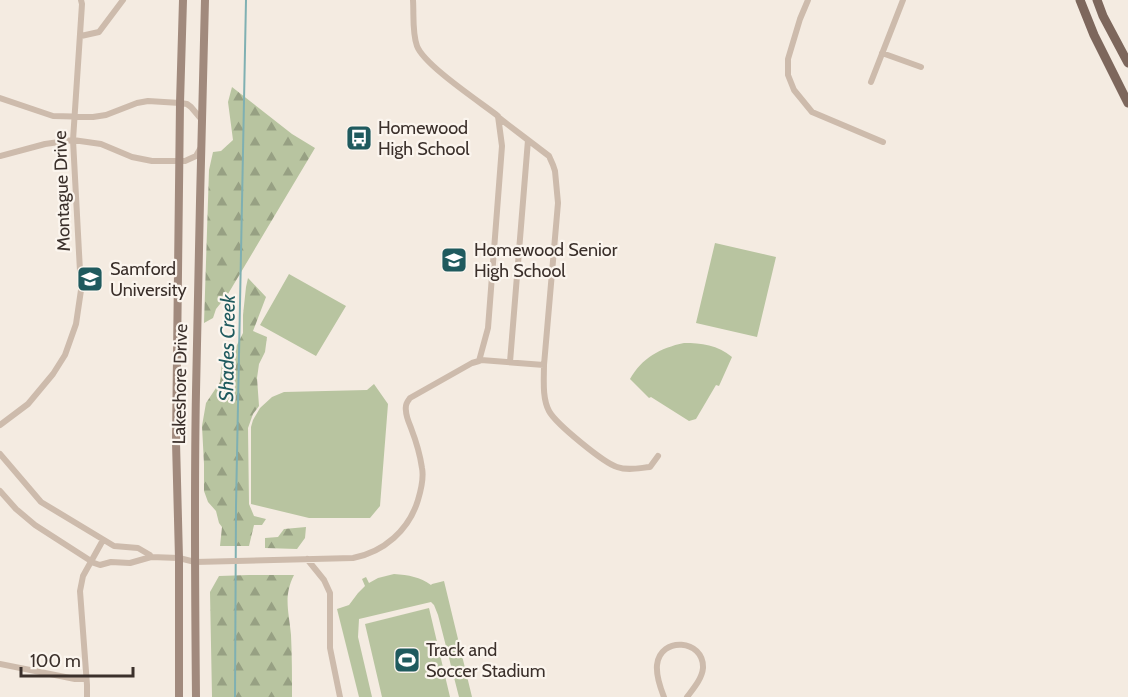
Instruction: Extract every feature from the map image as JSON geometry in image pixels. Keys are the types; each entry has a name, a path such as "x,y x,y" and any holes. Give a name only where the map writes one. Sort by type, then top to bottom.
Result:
{"main road":[{"name":"Lakeshore Drive","path":"179,697 176,441 183,0"},
{"name":"Lakeshore Drive","path":"196,697 196,393 205,0"},
{"path":"1080,0 1094,35 1128,103"},
{"path":"1096,0 1128,63"}],"street":[{"name":"Montague Drive","path":"0,425 28,404 53,374 65,355 76,324 81,290 73,140 81,36 81,0"},
{"path":"81,36 99,32 123,0"},
{"path":"413,0 414,31 420,53 441,73 549,156 555,171 558,203 544,365 544,390 549,412 564,428 616,467 624,469 650,466 658,456"},
{"path":"808,0 788,59 788,75 794,90 812,112 883,142"},
{"path":"871,82 903,0"},
{"path":"882,53 921,67"},
{"path":"0,98 53,116 74,117 106,115 128,105 148,101 180,103 191,107 202,120"},
{"path":"478,360 488,328 502,146 498,116"},
{"path":"0,156 45,144 73,140 100,144 122,154 142,159 180,162 190,160 200,149"},
{"path":"510,362 528,140"},
{"path":"0,491 35,525 91,561 100,564 130,562 151,557 179,558 195,562 307,560 364,556 398,534 415,509 421,491 423,471 406,412 406,402 478,360 544,365"},
{"path":"0,454 38,499 114,546 138,548 151,557"},
{"path":"87,697 80,591 83,576 103,540"},
{"path":"111,562 114,546"},
{"path":"307,560 324,580 330,593 330,648 340,697"},
{"path":"664,697 659,682 657,663 666,648 674,644 683,644 692,647 698,653 703,670 687,697"},
{"path":"0,664 75,679 86,679"}],"green space":[{"path":"232,87 292,134 315,148 228,294 216,309 213,318 204,323 209,170 213,152 221,151 233,140 228,102"},
{"path":"715,243 776,257 757,337 696,323"},
{"path":"289,274 346,306 316,356 260,325"},
{"path":"248,278 266,297 253,331 267,337 257,378 259,406 248,428 249,504 254,516 266,519 262,525 254,525 249,546 220,546 222,527 204,491 202,426 206,403 220,382 222,361 233,353 243,333"},
{"path":"684,343 709,346 732,357 719,386 716,385 696,419 689,421 651,397 649,398 630,379 640,365 652,355"},
{"path":"374,384 388,404 380,506 370,518 309,518 251,504 251,427 260,408 272,397 284,392 367,390"},
{"path":"306,527 305,538 297,549 265,548 265,538 278,537 284,529"},
{"path":"394,574 414,577 431,585 444,581 472,697 459,697 438,615 431,602 359,619 358,637 372,697 359,697 337,609 349,605 365,586 362,579 366,577 369,583"},
{"path":"294,575 288,597 292,697 212,697 210,592 219,576"},
{"name":"Track and Soccer Stadium","path":"429,608 450,697 382,697 365,624"}],"waterway":[{"name":"Shades Creek","path":"235,697 236,506 246,0"}],"place":[{"name":"Homewood High School","path":"359,138"},
{"name":"Homewood Senior High School","path":"454,260"},
{"name":"Samford University","path":"90,279"},
{"name":"Track and Soccer Stadium","path":"407,660"}]}
